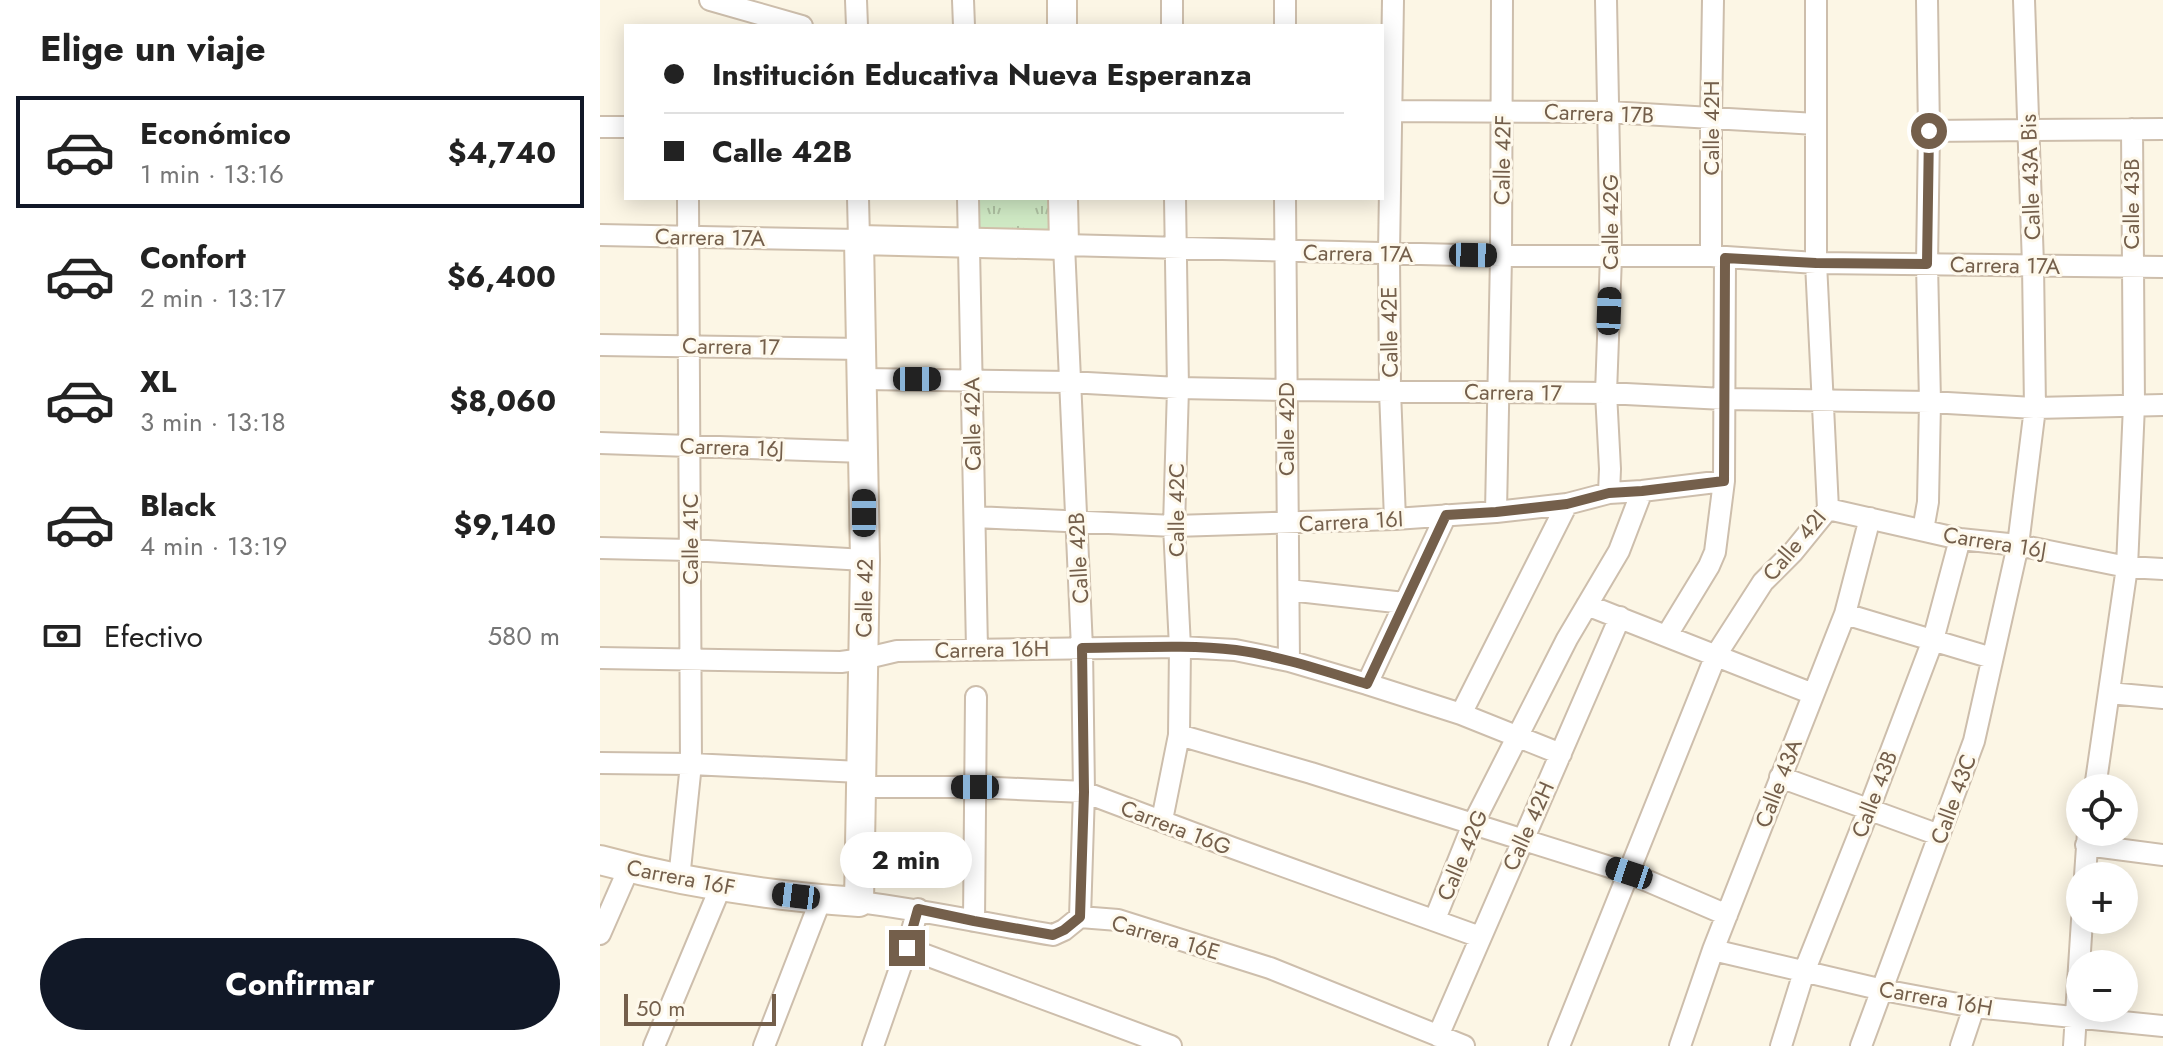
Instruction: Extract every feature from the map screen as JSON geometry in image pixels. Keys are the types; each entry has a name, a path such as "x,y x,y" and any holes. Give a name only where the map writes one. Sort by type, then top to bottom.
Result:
{"street":[{"path":"712,0 795,24"},
{"path":"856,0 857,24"},
{"path":"963,0 964,24"},
{"path":"1062,0 1062,24"},
{"path":"1172,0 1172,24"},
{"path":"1285,0 1285,24"},
{"name":"Calle 42E","path":"1393,0 1387,111 1390,391 1395,519"},
{"name":"Calle 42F","path":"1496,512 1502,0"},
{"name":"Calle 42G","path":"1606,0 1611,256 1606,393 1609,493"},
{"name":"Calle 42H","path":"1667,635 1715,552 1724,481 1724,399 1711,118 1713,0"},
{"name":"Calle 42I","path":"1559,1046 1716,655 1763,582 1793,552 1828,509 1816,263 1816,0"},
{"path":"1923,530 1928,502 1930,402 1927,0"},
{"name":"Calle 43A Bis","path":"2018,545 2035,408 2024,0"},
{"name":"Carrera 17B","path":"1387,111 1609,112 1816,124"},
{"path":"600,127 624,127"},
{"name":"Calle 43B","path":"2097,774 2127,567 2134,405 2132,129"},
{"path":"1929,131 2163,129"},
{"name":"Calle 41C","path":"679,879 691,764 688,200"},
{"name":"Calle 42","path":"858,200 865,560 859,902"},
{"name":"Calle 42A","path":"968,200 977,649"},
{"name":"Calle 42B","path":"1063,200 1082,648 1084,792 1080,917"},
{"name":"Calle 42C","path":"1162,820 1179,735 1180,647 1174,526 1178,388 1175,200"},
{"name":"Calle 42D","path":"1285,200 1289,661"},
{"name":"Carrera 17A","path":"600,235 1501,256 1718,257 1816,263 2163,267"},
{"name":"Carrera 17","path":"600,345 862,349"},
{"name":"Carrera 17","path":"863,379 971,379 1178,388 1606,393 2035,408 2163,405"},
{"name":"Carrera 16J","path":"600,443 864,452"},
{"name":"Carrera 16I","path":"975,517 1174,526 1395,519 1567,504 1609,493 1724,481"},
{"name":"Calle 42G","path":"1435,919 1473,824 1567,639 1619,551 1642,491"},
{"path":"1461,714 1567,504"},
{"name":"Carrera 16J","path":"1828,509 1960,539 2018,545 2127,567 2163,569"},
{"path":"1367,684 1446,515"},
{"name":"Calle 43A","path":"1680,1046 1713,950 1845,614 1870,518"},
{"name":"Calle 43B","path":"1781,1046 1804,972 1933,640 1960,539"},
{"name":"Calle 43C","path":"1861,1046 1974,741 2018,545"},
{"path":"600,548 865,560"},
{"path":"1289,590 1404,603"},
{"path":"1587,605 1813,694"},
{"path":"1845,614 1992,658"},
{"name":"Calle 42H","path":"1438,1036 1620,617"},
{"name":"Carrera 16H","path":"600,658 841,662 897,651 1180,647 1235,650 1289,661 1367,684 1461,714 1561,754"},
{"path":"2109,693 2163,698"},
{"path":"974,921 976,697"},
{"path":"1179,735 1629,873 1727,915"},
{"name":"Carrera 16G","path":"600,763 691,764 860,780 1084,792 1480,937"},
{"path":"1780,777 1939,835"},
{"path":"2123,846 2163,855"},
{"name":"Carrera 16F","path":"600,860 721,886 859,902"},
{"path":"600,934 629,868"},
{"path":"654,1046 721,886"},
{"path":"764,1046 821,899"},
{"name":"Carrera 16E","path":"859,902 918,909 1053,935 1080,917 1118,920 1270,968 1461,1045"},
{"path":"873,1046 918,909"},
{"path":"907,948 1145,1042 1171,1046"},
{"name":"Carrera 16H","path":"1713,950 1883,990 1974,1007 2066,1015"},
{"path":"1961,1046 1974,1007"},
{"path":"2074,1046 2076,1022"},
{"name":"Carrera 16H","path":"2129,1022 2163,1026"}],"green space":[{"path":"968,200 1063,200 1064,245 968,243"}],"route":[{"path":"907,948 918,909 1053,935 1080,917 1084,792 1082,648 1235,650 1289,661 1367,684 1446,515 1567,504 1609,493 1724,481 1725,258 1927,264 1929,131"}]}
